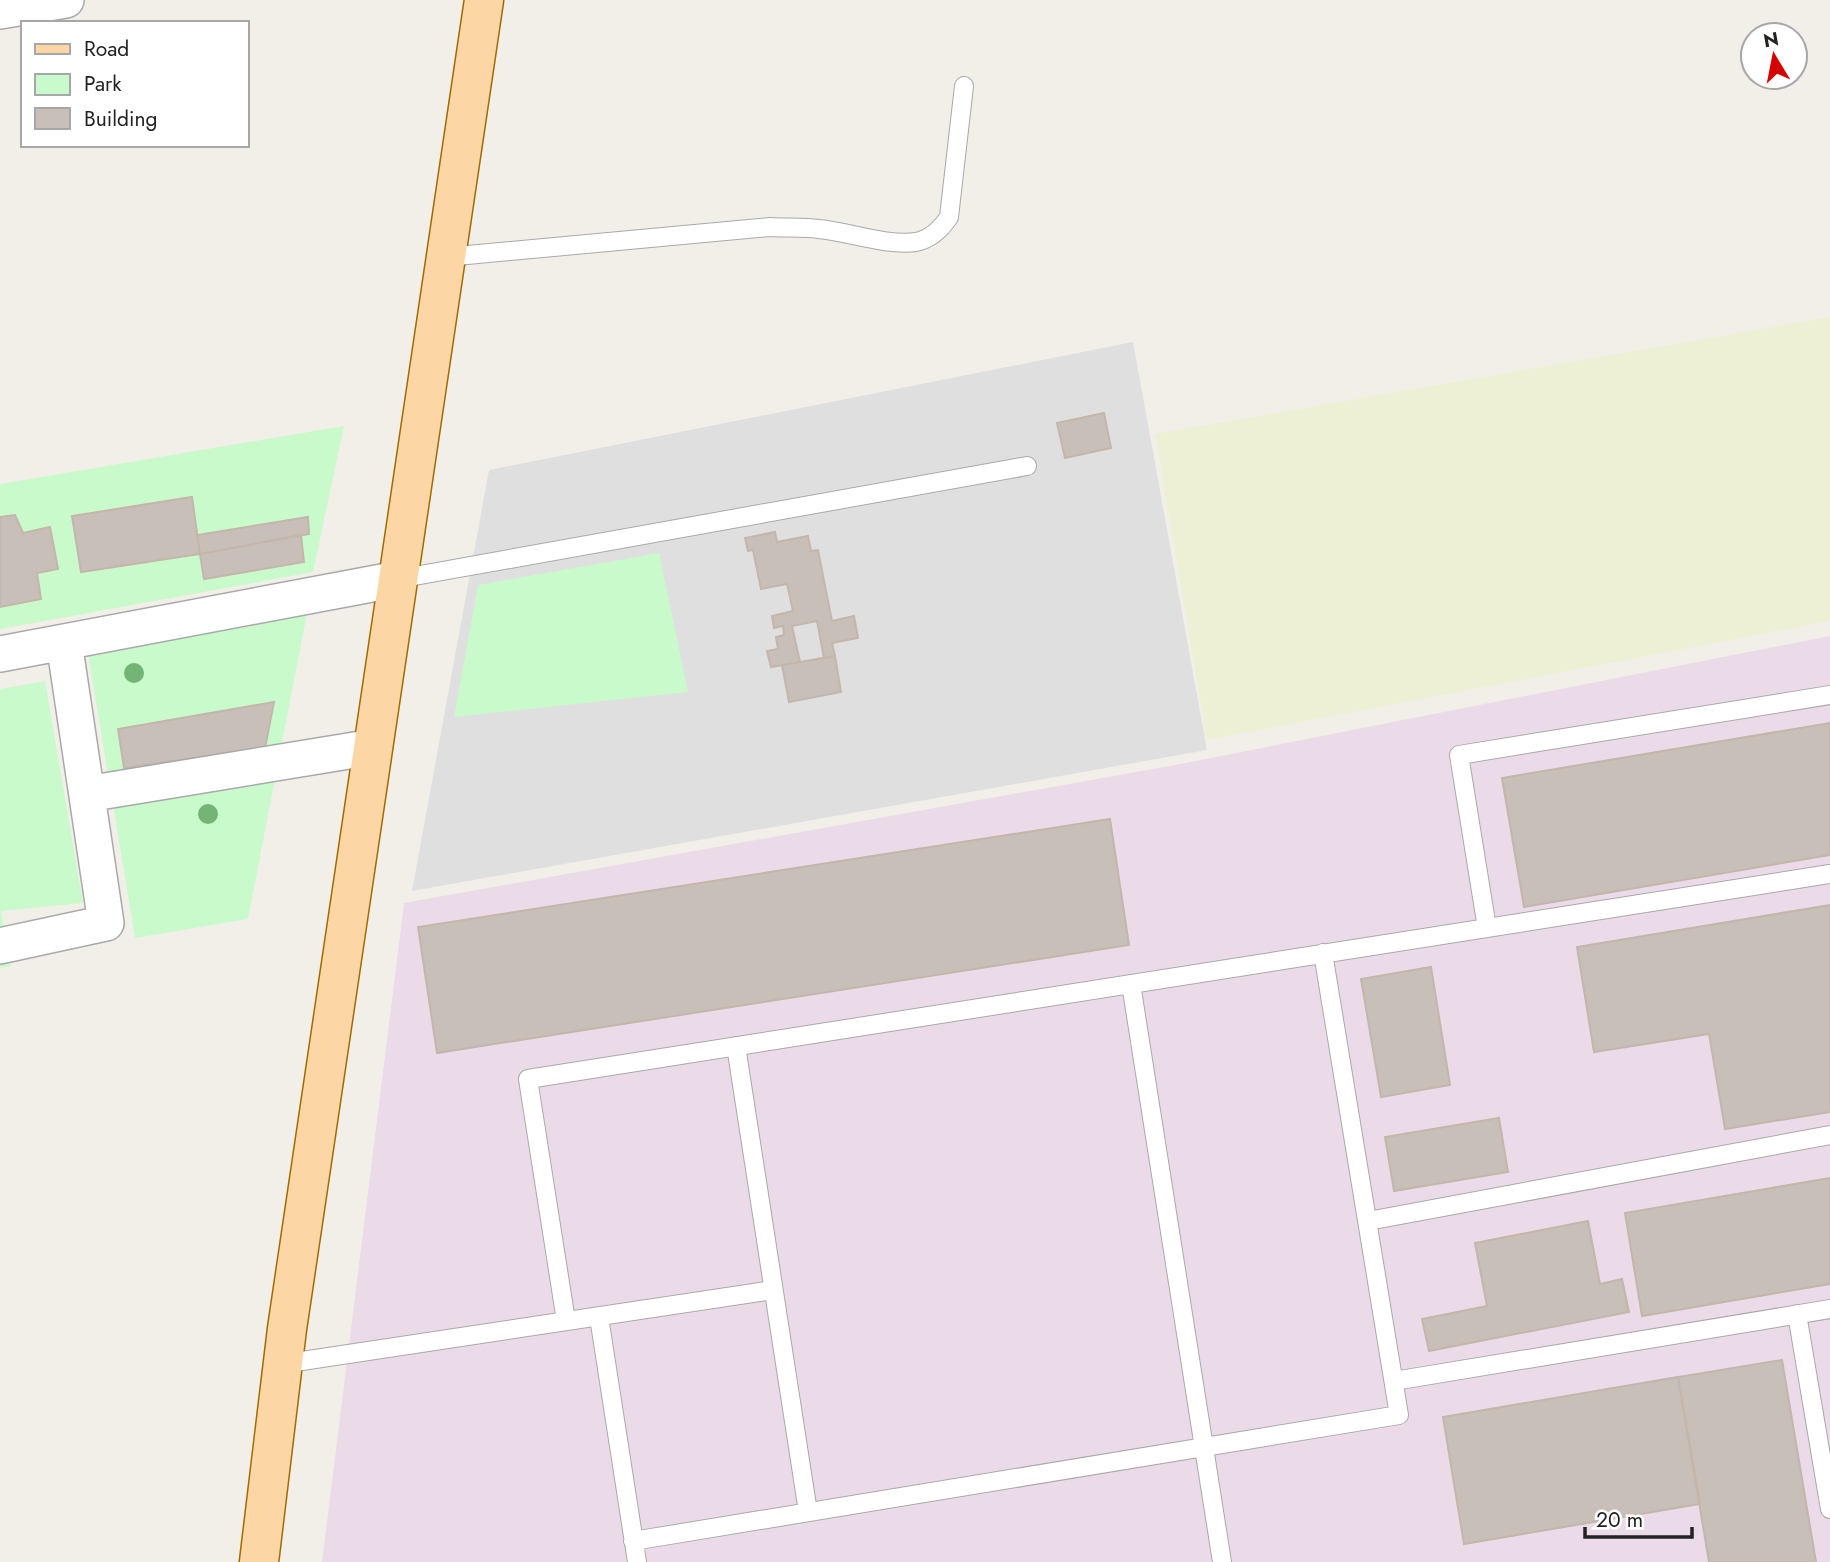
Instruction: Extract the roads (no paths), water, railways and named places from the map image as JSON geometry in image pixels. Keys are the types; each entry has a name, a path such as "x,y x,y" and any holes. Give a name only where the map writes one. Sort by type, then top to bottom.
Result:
{"main road":[{"path":"259,1562 282,1364 484,0"}],"street":[{"path":"0,10 66,0"},
{"path":"0,654 398,579"},
{"path":"0,946 106,923 64,642"},
{"path":"87,794 373,747"}],"lane":[{"path":"446,257 770,227 817,229 898,242 916,242 930,237 942,228 949,217 964,86"},
{"path":"398,579 1027,466"},
{"path":"1487,928 1459,755 1830,695"},
{"path":"566,1321 528,1079 1830,874"},
{"path":"634,1541 1399,1415 1323,953"},
{"path":"1131,984 1222,1562"},
{"path":"736,1046 808,1512"},
{"path":"1368,1221 1830,1135"},
{"path":"282,1364 774,1290"},
{"path":"1394,1381 1830,1309"},
{"path":"1797,1314 1830,1509"},
{"path":"599,1317 637,1562"}]}
